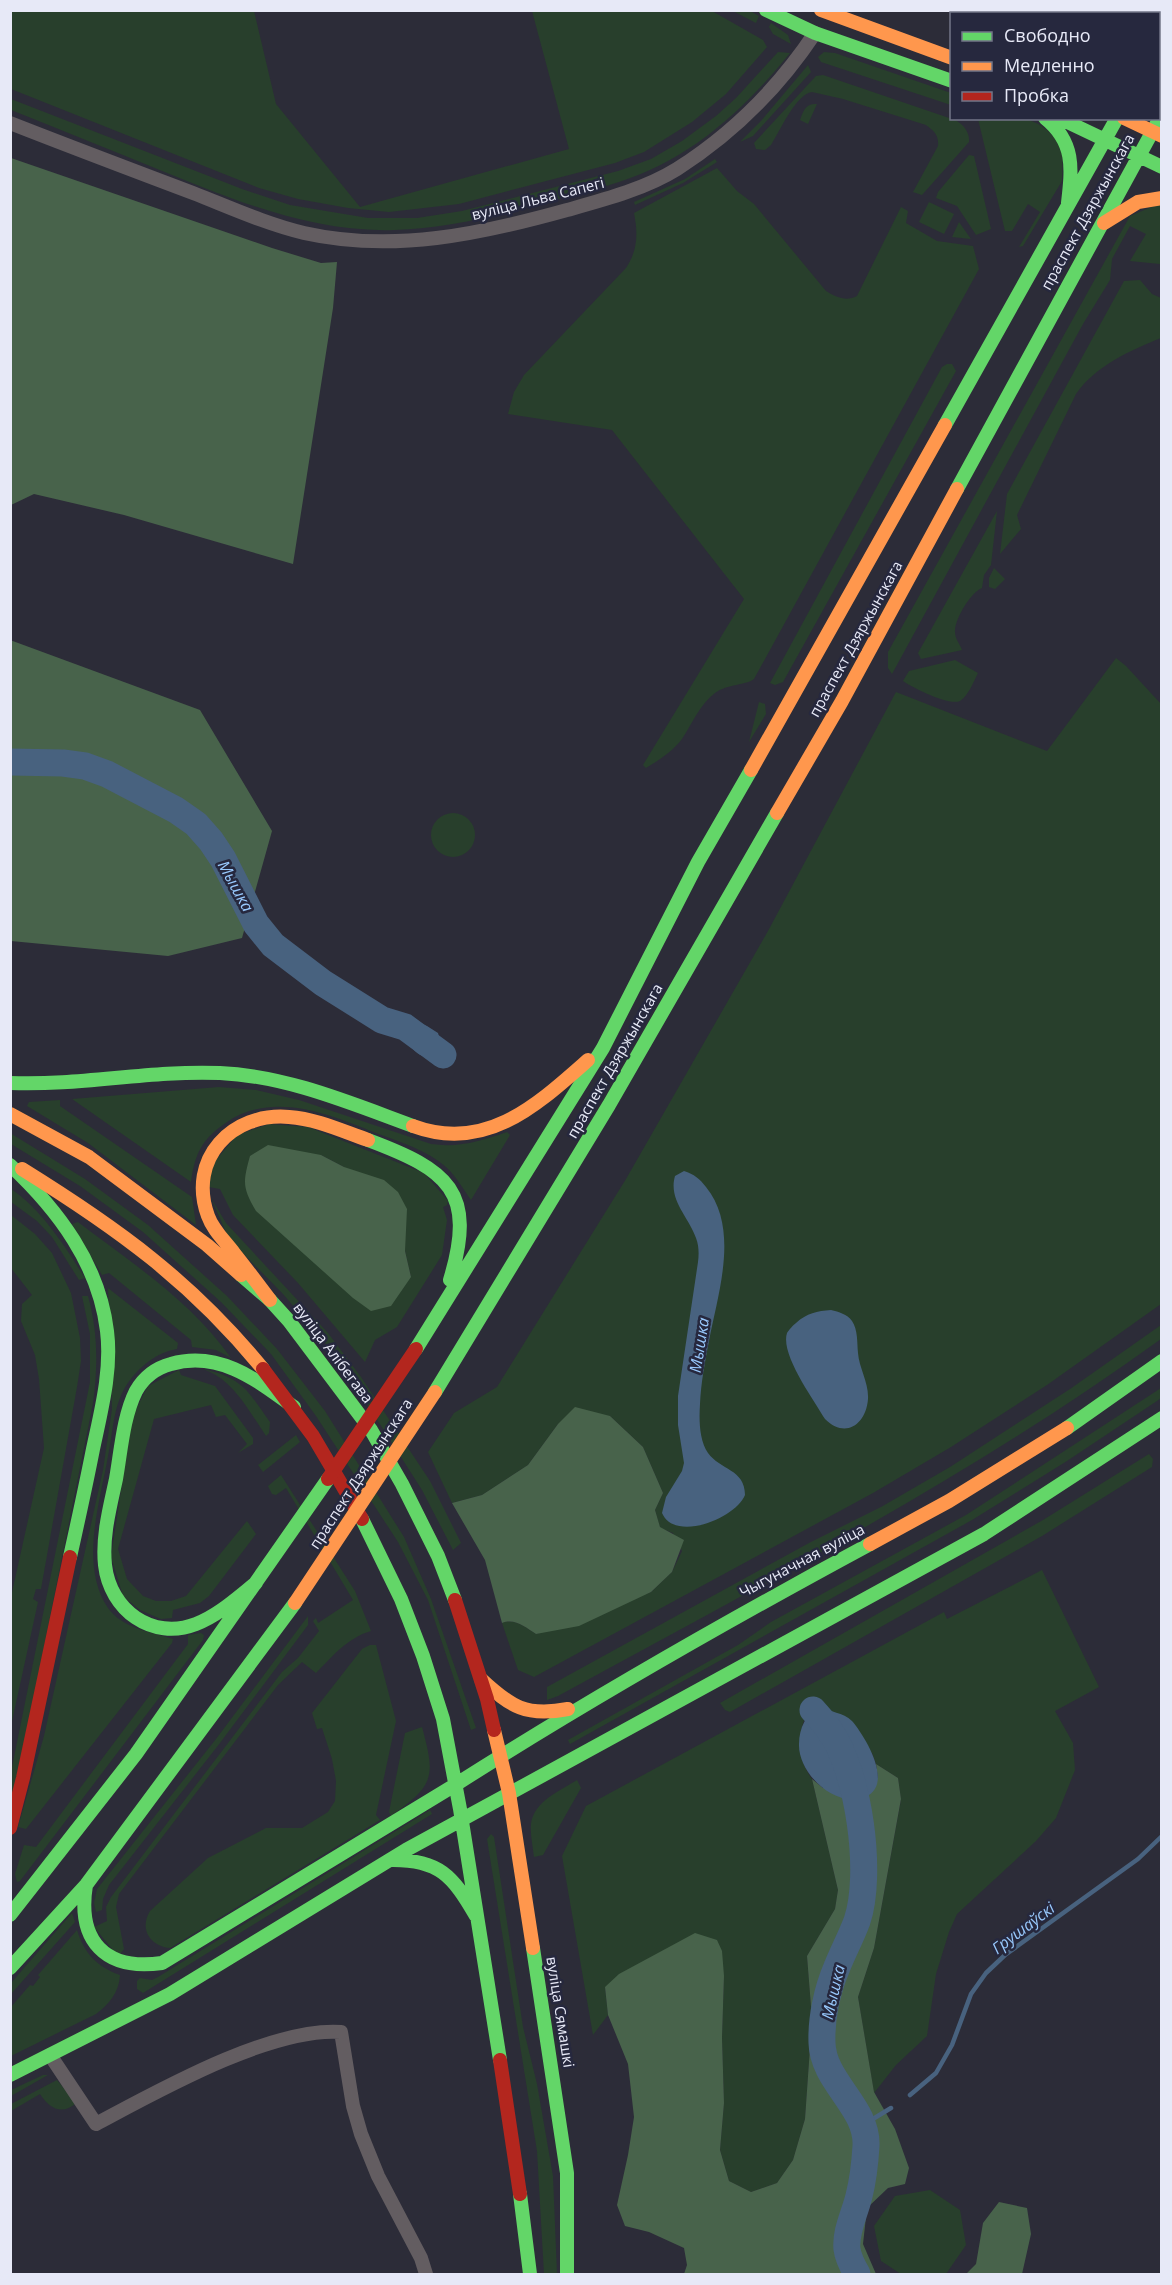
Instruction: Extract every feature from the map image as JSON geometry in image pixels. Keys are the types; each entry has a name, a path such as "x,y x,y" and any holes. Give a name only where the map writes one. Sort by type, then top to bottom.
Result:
{"main road":[{"path":"766,10 815,33 950,81"},
{"path":"815,33 823,11 950,58"},
{"path":"1047,120 1059,131 1069,151 1072,170 1068,203"},
{"path":"1063,120 1161,167"},
{"name":"праспект Дзяржынскага","path":"10,1915 136,1754 270,1564 416,1349 603,1048 698,862 801,683 1116,120"},
{"path":"1128,120 1156,134"},
{"name":"праспект Дзяржынскага","path":"10,1968 86,1885 295,1603 435,1392 609,1105 842,701 1138,154 1156,134"},
{"path":"1099,227 1127,206 1150,198 1161,198"},
{"path":"10,1083 63,1085 218,1073 266,1077 290,1082 429,1132 463,1135 512,1118 534,1106 603,1048"},
{"name":"вуліца Алібегава","path":"10,1114 99,1164 207,1245 270,1300 289,1321 371,1430 402,1484 438,1556 465,1628 499,1756"},
{"path":"270,1300 213,1225 203,1192 202,1177 212,1149 224,1136 258,1118 286,1116 319,1122 415,1158 443,1181 455,1197 460,1212 461,1228 458,1254 441,1309"},
{"path":"10,1164 89,1210 147,1253 190,1289 243,1345 294,1407 371,1534 397,1588 441,1713 455,1785 530,2274"},
{"path":"10,1164 27,1180 69,1231 86,1260 103,1308 108,1350 102,1408 26,1767 10,1828"},
{"path":"256,1583 220,1611 184,1628 155,1627 140,1622 126,1612 115,1599 109,1585 104,1553 106,1530 129,1408 135,1391 151,1373 167,1365 197,1360 226,1364 260,1382 294,1407"},
{"name":"Чыгуначная вуліца","path":"86,1885 83,1908 86,1923 100,1951 112,1959 134,1966 162,1963 585,1704 754,1606 949,1501 1056,1435 1161,1361"},
{"path":"10,2075 170,1994 389,1860 984,1534 1161,1418"},
{"path":"480,1678 508,1704 520,1710 552,1713 585,1704"},
{"name":"вуліца Сямашкі","path":"499,1756 509,1793 562,2132 567,2173 567,2274"},
{"path":"389,1860 417,1860 439,1867 454,1879 476,1916"}],"street":[{"name":"вуліца Льва Сапегі","path":"10,123 243,212 303,232 359,242 418,241 499,229 606,200 675,171 715,142 744,117 776,83 815,33"},
{"path":"50,2055 96,2124 178,2082 252,2049 321,2031 341,2032 352,2106 361,2134 378,2176 422,2258 426,2274"}],"green space":[{"path":"1040,10 1102,11 1101,12 1040,12"},
{"path":"10,11 254,11 276,104 360,207 569,149 532,11 712,11 763,40 767,47 726,94 692,122 644,152 615,163 459,204 389,212 348,208 298,199 259,188 11,89"},
{"path":"733,11 750,11 759,16 756,23"},
{"path":"771,23 788,35 791,44 773,34 769,27"},
{"path":"778,52 790,53 735,113 692,146 645,172 603,187 495,215 455,224 414,229 362,229 331,226 269,211 208,190 11,110 11,99 242,189 290,205 368,218 417,218 462,211 618,171 651,159 682,141 716,116 736,98"},
{"path":"824,52 835,53 950,93 950,105 821,62 818,57"},
{"path":"808,65 811,72 753,136 740,142 761,121"},
{"path":"823,75 955,120 965,129 969,142 922,195 913,192 938,146 937,136 931,129 926,125 843,99 812,92 806,94 794,106 771,145 765,150 756,149 754,143 816,76"},
{"path":"817,104 808,124 800,120 808,106"},
{"path":"978,120 1029,120 1043,127 1063,147 1062,181 1023,246 1019,247 1040,212 1028,204 1012,231 1005,231"},
{"path":"969,155 974,156 991,229 976,235 957,206 936,198 938,192"},
{"path":"11,158 272,248 321,263 337,262 333,308 293,564 124,515 34,494 11,505"},
{"path":"715,159 717,162 683,183 635,205 634,202 685,179"},
{"path":"717,168 737,191 754,204 826,291 837,297 849,299 857,296 901,207 908,211 906,223 937,241 973,246 979,269 754,679 715,693 701,708 678,744 646,768 643,765 744,599 612,430 508,414 514,392 524,375 626,268 633,255 636,241 634,213"},
{"path":"929,202 954,214 944,234 919,222"},
{"path":"1161,203 1161,263 1130,261 1146,234 1130,226 1112,259 1110,280 1083,324 892,674 888,668 888,652 1130,216"},
{"path":"959,222 971,239 952,237"},
{"path":"1140,280 1152,294 1161,298 1161,338 1103,367 1076,394 1017,515 1021,529 1000,554 1007,494 1124,281"},
{"path":"952,364 956,371 783,682 775,685 770,683 942,367"},
{"path":"997,511 991,565 984,575 982,588 968,601 955,627 956,637 962,650 921,659 918,653"},
{"path":"994,568 1005,579 995,589 989,587 989,578"},
{"path":"10,640 200,710 272,831 242,938 168,956 11,941"},
{"path":"1116,658 1161,704 1161,1304 1047,1385 951,1447 873,1493 534,1677 518,1670 502,1623 516,1622 536,1634 651,1592 672,1572 682,1551 673,1533 660,1528 655,1510 663,1493 643,1447 610,1416 558,1424 528,1465 482,1495 452,1503 428,1452 454,1413 497,1387 626,1179 768,931 896,692 1047,751"},
{"path":"955,660 978,673 968,692 960,701 940,699 903,681 909,671"},
{"path":"759,702 765,704 766,714 749,742"},
{"path":"453,813 462,814 469,819 474,826 474,844 469,851 462,856 453,857 444,856 437,851 432,844 431,835 432,826 437,819 444,814"},
{"path":"219,1087 256,1090 299,1100 431,1144 460,1144 479,1141 507,1132 510,1135 471,1200 446,1167 413,1147 320,1113 282,1107 263,1108 245,1113 227,1122 211,1134 198,1155 191,1182 72,1099"},
{"path":"60,1100 60,1106 192,1197 196,1225 88,1143 27,1106 29,1102"},
{"path":"269,1124 308,1127 424,1173 448,1201 443,1207 447,1220 442,1255 397,1327 375,1340 365,1362 298,1283 233,1215 220,1189 209,1187 211,1166 237,1135","holes":["321,1155 344,1167 405,1232 405,1251 411,1277"]},
{"path":"10,1133 85,1179 148,1225 227,1296 277,1349 325,1411 404,1537 431,1599 476,1728 471,1730 428,1600 398,1542 316,1416 271,1354 221,1302 143,1232 80,1186 11,1144"},
{"path":"268,1145 321,1155 344,1167 384,1180 398,1192 407,1209 405,1251 411,1277 391,1306 371,1311 353,1298 256,1211 246,1190 246,1172 250,1156"},
{"path":"10,1188 43,1218 85,1278 79,1280 52,1237 37,1221 11,1202"},
{"path":"211,1198 226,1223 328,1333 361,1377 430,1481 461,1543 453,1550 422,1490 353,1382 326,1344 283,1294 229,1239"},
{"path":"11,1215 35,1234 52,1253 71,1293 80,1338 81,1361 41,1589 36,1589 33,1599 38,1602 11,1726 11,1597 44,1448 35,1355 21,1321 22,1304 32,1295 11,1268"},
{"path":"78,1222 180,1301 231,1358 216,1350 192,1347 191,1340 109,1273 102,1275 72,1224"},
{"path":"108,1288 178,1343 177,1349 159,1355 142,1366 129,1381 120,1398 114,1419 94,1534 95,1573 99,1591 114,1615 129,1625 173,1639 26,1829 18,1827 44,1736 103,1470 112,1409"},
{"path":"82,1296 88,1296 95,1336 96,1376 93,1403 11,1811 11,1772 90,1382 90,1334"},
{"path":"1161,1325 1161,1339 1016,1437 941,1483 789,1570 547,1700 547,1687 809,1543 881,1507 950,1467 1070,1389"},
{"path":"203,1369 227,1377 250,1394 270,1422 269,1433 266,1436 247,1406 232,1388 214,1374"},
{"path":"179,1370 181,1375 215,1386 253,1438 253,1444 238,1453 247,1444 225,1415 216,1417 211,1405 154,1419 118,1549 127,1579 143,1596 156,1601 171,1601 186,1596 247,1521 256,1534 209,1596 200,1603 173,1610 172,1618 161,1619 140,1610 123,1596 111,1557 132,1417 148,1386"},
{"path":"1161,1388 1161,1398 1157,1401 972,1520 570,1744 568,1740 738,1645 771,1622 966,1515"},
{"path":"575,1407 610,1416 643,1447 663,1493 655,1510 660,1527 684,1540 672,1572 651,1592 579,1626 536,1634 516,1622 502,1623 485,1560 452,1503 482,1495 528,1465 558,1424"},
{"path":"296,1435 300,1442 263,1472 258,1465"},
{"path":"1149,1454 1153,1459 1152,1467 1042,1536 730,1712 725,1710 720,1703 1043,1520"},
{"path":"281,1475 355,1591 371,1631 348,1643 316,1673 302,1662 278,1685 119,1894 116,1907 124,1949 117,1955 94,1927 107,1921 106,1907 111,1897 282,1672 298,1658 319,1631 313,1621 316,1618 318,1623 353,1600 286,1488 276,1495 272,1494 268,1486"},
{"path":"1042,1570 1099,1687 1055,1711 1073,1743 1075,1770 1056,1818 1036,1841 957,1914 936,1974 927,2036 896,2065 874,2093 858,1997 874,1948 901,1800 898,1778 876,1764 872,1753 804,1720 800,1736 800,1751 804,1765 812,1779 838,1890 835,1909 807,1956 812,2019 805,2119 793,2160 777,2183 751,2192 729,2181 720,2150 724,2103 722,2038 724,1976 605,1987 608,2015 593,2035 562,1856 586,1806 944,1612 947,1619"},
{"path":"308,1616 308,1625 220,1743 109,1885 103,1899 102,1910 96,1912 94,1903 97,1889 216,1739"},
{"path":"201,1633 204,1635 203,1640 17,1882 15,1874 24,1845 36,1847 188,1644 188,1635"},
{"path":"376,1645 396,1721 376,1815 380,1820 170,1948 157,1944 148,1936 146,1930 150,1911 208,1858 266,1828 302,1828 328,1812 335,1801 336,1781 322,1728 317,1729 312,1713 362,1649"},
{"path":"422,1727 429,1758 428,1779 416,1796 391,1816 389,1812 405,1733"},
{"path":"876,1764 898,1778 901,1799 874,1948 858,1997 874,2092 895,2129 909,2168 905,2184 888,2188 867,2208 863,2244 876,2274 684,2274 687,2265 684,2248 649,2232 625,2226 617,2205 634,2117 628,2064 608,2015 605,1987 619,1974 695,1933 717,1940 722,1951 724,1976 722,2038 724,2103 720,2150 729,2181 751,2192 777,2183 793,2160 805,2119 812,2019 807,1956 835,1909 838,1890 812,1779 823,1788 878,1778"},
{"path":"577,1780 581,1788 543,1855 534,1857 531,1837 533,1816 542,1803"},
{"path":"430,1810 432,1814 143,1993 137,1989 137,1981 140,1978 152,1980 158,1977"},
{"path":"491,1834 494,1837 523,2027 537,2084 553,2176 557,2274 544,2274 537,2151 487,1839"},
{"path":"72,1913 75,1922 11,1994 11,1983"},
{"path":"77,1930 83,1946 92,1958 105,1968 120,1975 115,1993 96,2014 11,2056 11,2007 30,1985 33,1986 40,1977 38,1975"},
{"path":"43,2075 48,2075 11,2096 11,2090"},
{"path":"57,2080 76,2103 71,2107 56,2109 40,2094 11,2111 11,2104"},
{"path":"930,2190 960,2210 966,2245 946,2274 901,2274 881,2261 874,2226 895,2196"},
{"path":"999,2202 1027,2208 1031,2234 1022,2274 966,2274 976,2264 983,2223"}],"water":[{"path":"386,1017 402,1022 416,1021 438,1033 441,1044 447,1049 442,1059 417,1053 405,1039 384,1026 382,1022"},
{"path":"684,1171 694,1175 706,1187 716,1204 722,1222 724,1242 721,1282 701,1388 701,1436 705,1448 713,1459 741,1480 745,1495 730,1512 718,1519 692,1527 669,1522 662,1513 666,1497 682,1471 684,1463 678,1425 678,1396 699,1256 693,1230 674,1193 675,1176"},
{"path":"831,1310 845,1315 854,1325 859,1359 868,1393 863,1416 859,1422 847,1428 840,1428 825,1419 799,1377 788,1353 786,1342 787,1333 792,1326 804,1317 812,1313"},
{"path":"820,1705 852,1721 870,1748 875,1760 877,1782 874,1791 865,1797 842,1798 831,1793 820,1786 805,1766 800,1755 800,1732 807,1717"}],"waterway":[{"name":"Мышка","path":"10,762 63,763 85,766 107,774 176,810 196,824 211,841 223,859 256,924 273,945 323,983 382,1020 405,1027 443,1055"},
{"name":"Мышка","path":"813,1710 830,1731 849,1771 856,1797 863,1851 862,1901 857,1921 830,1985 822,2034 824,2057 860,2119 865,2132 863,2178 847,2243 848,2256 857,2274"},
{"name":"Грушаўскі","path":"910,2095 936,2073 952,2045 971,1994 986,1973 1005,1955 1138,1859 1162,1836"},
{"name":"Грушаўскі","path":"863,2125 891,2108"}],"traffic: fast":[{"path":"766,10 815,33 950,80"},
{"path":"1160,118 1162,114"},
{"path":"1047,120 1062,136 1067,146 1070,167 1068,203"},
{"path":"1063,120 1162,167"},
{"path":"945,425 1116,120"},
{"path":"957,489 1159,120"},
{"path":"416,1349 603,1048 698,862 751,770"},
{"path":"435,1392 609,1105 777,813"},
{"path":"10,1083 62,1082 194,1073 245,1075 318,1092 413,1126"},
{"path":"368,1140 418,1162 436,1174 449,1188 457,1205 460,1225 458,1250 450,1280"},
{"path":"10,1165 44,1200 74,1240 95,1283 103,1306 107,1331 108,1361 105,1390 70,1557"},
{"path":"241,1275 270,1300 289,1321 371,1430 402,1484 438,1556 455,1600"},
{"path":"256,1583 212,1616 196,1624 180,1628 149,1625 124,1608 115,1596 109,1581 104,1554 107,1522 125,1423 136,1391 147,1377 171,1364 189,1361 205,1361 237,1370 294,1407"},
{"path":"1067,1428 1162,1361"},
{"path":"461,1820 984,1534 1162,1418"},
{"path":"10,1915 136,1754 328,1479"},
{"path":"362,1519 401,1599 423,1656 443,1719 460,1809 500,2060"},
{"path":"455,1785 660,1661 870,1544"},
{"path":"10,1968 86,1885 295,1603"},
{"path":"86,1885 84,1905 86,1922 99,1948 111,1957 125,1962 162,1963 455,1785"},
{"path":"10,2075 170,1994 406,1850 461,1820"},
{"path":"390,1860 421,1863 443,1873 460,1890 476,1916"},
{"path":"533,1948 567,2173 567,2274"},
{"path":"520,2194 530,2274"}],"traffic: slow":[{"path":"821,10 950,57"},
{"path":"1128,120 1162,136"},
{"path":"1104,223 1138,202 1162,198"},
{"path":"751,770 945,425"},
{"path":"777,813 842,701 957,489"},
{"path":"413,1126 439,1133 464,1133 487,1129 529,1108 588,1060"},
{"path":"10,1114 89,1157 207,1245 241,1275"},
{"path":"270,1300 210,1221 203,1195 204,1176 209,1158 219,1143 233,1131 249,1122 268,1117 310,1120 368,1140"},
{"path":"22,1169 90,1213 151,1258 208,1309 263,1369"},
{"path":"295,1603 435,1392"},
{"path":"870,1544 949,1501 1067,1428"},
{"path":"481,1679 501,1697 520,1708 541,1712 568,1709"},
{"path":"494,1730 509,1793 533,1948"}],"traffic: jam":[{"path":"328,1479 416,1349"},
{"path":"263,1369 313,1436 362,1519"},
{"path":"10,1828 23,1778 70,1557"},
{"path":"455,1600 487,1699 494,1730"},
{"path":"500,2060 520,2194"}]}
